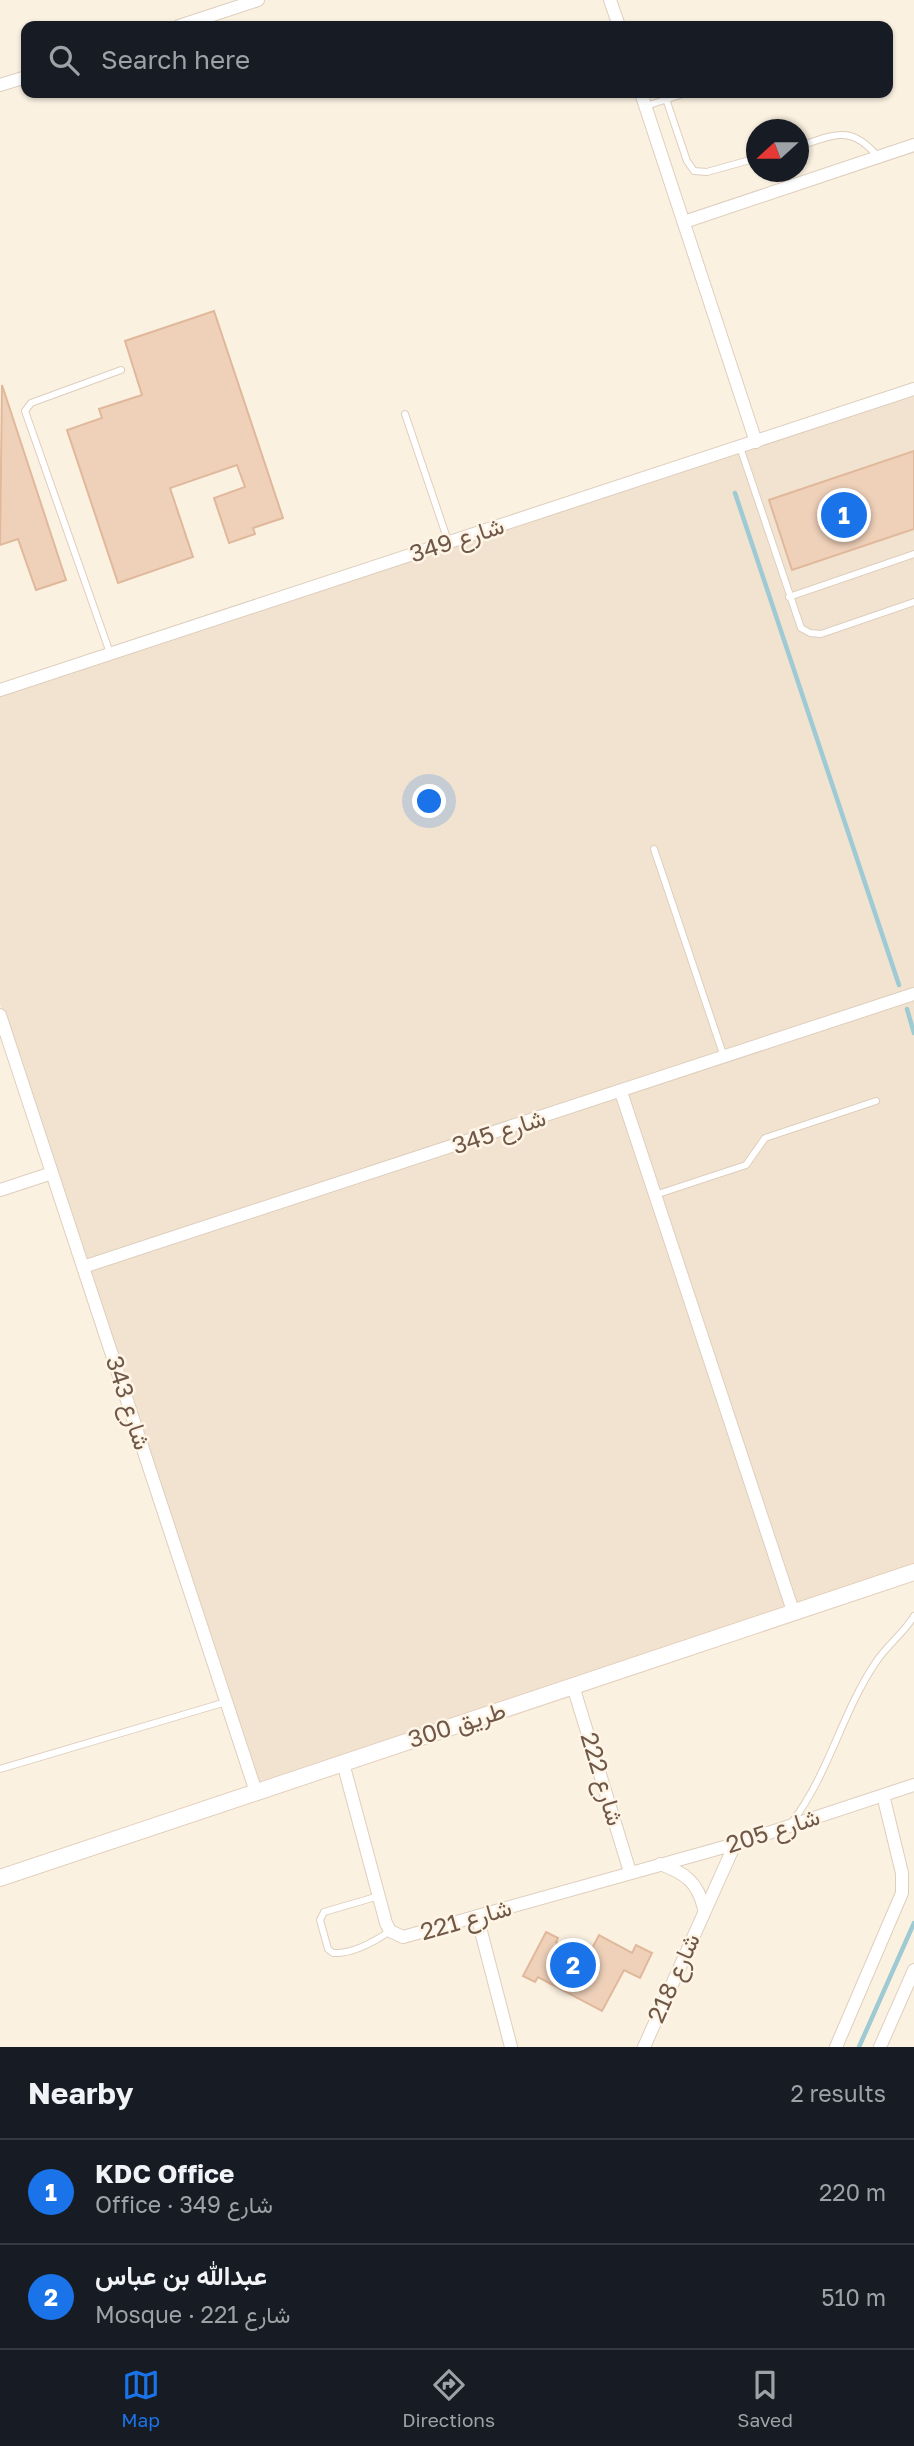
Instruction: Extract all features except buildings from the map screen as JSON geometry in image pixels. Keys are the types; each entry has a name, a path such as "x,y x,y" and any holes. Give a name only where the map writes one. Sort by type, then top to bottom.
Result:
{"main road":[{"name":"طريق 300","path":"0,1878 914,1572"}],"street":[{"path":"194,21 258,0"},
{"path":"610,0 617,21"},
{"path":"0,85 21,79"},
{"path":"643,98 756,442"},
{"path":"684,222 914,145"},
{"name":"شارع 349","path":"0,690 914,389"},
{"name":"شارع 345","path":"83,1267 914,994"},
{"name":"شارع 343","path":"0,1015 256,1792"},
{"path":"621,1092 793,1611"},
{"path":"0,1190 52,1173"},
{"name":"شارع 222","path":"573,1686 630,1872"},
{"name":"شارع 221","path":"343,1763 390,1931 407,1937 630,1872"},
{"name":"شارع 205","path":"630,1872 735,1844 914,1785"},
{"path":"836,2047 902,1894 902,1873 883,1795"},
{"name":"شارع 218","path":"644,2047 735,1844"},
{"name":"شارع 218","path":"660,1864 681,1872 690,1879 704,1909"},
{"path":"477,1916 511,2047"},
{"path":"880,2047 914,1970"}],"lane":[{"path":"646,106 661,98"},
{"path":"666,98 687,161 694,171 707,172 746,161"},
{"path":"809,143 846,134 861,138 878,157"},
{"path":"110,655 25,411 31,403 121,370"},
{"path":"405,414 449,543"},
{"path":"740,447 798,623 806,631 816,634 914,602"},
{"path":"789,597 914,554"},
{"path":"654,849 724,1057"},
{"path":"655,1195 746,1165 765,1138 876,1101"},
{"path":"789,1826 810,1799 854,1701 876,1661 914,1616"},
{"path":"0,1769 226,1702"},
{"path":"379,1896 324,1912 320,1920 327,1946 332,1953 339,1953 371,1943 390,1931"}],"shaded area":[{"path":"914,385 914,1565 258,1782 0,1004 0,686"}],"waterway":[{"path":"735,493 899,985"},
{"path":"907,1009 914,1033"},
{"path":"859,2047 914,1923"}],"place":[{"name":"KDC Office","path":"844,515"},
{"name":"عبدالله بن عباس","path":"573,1965"}]}
